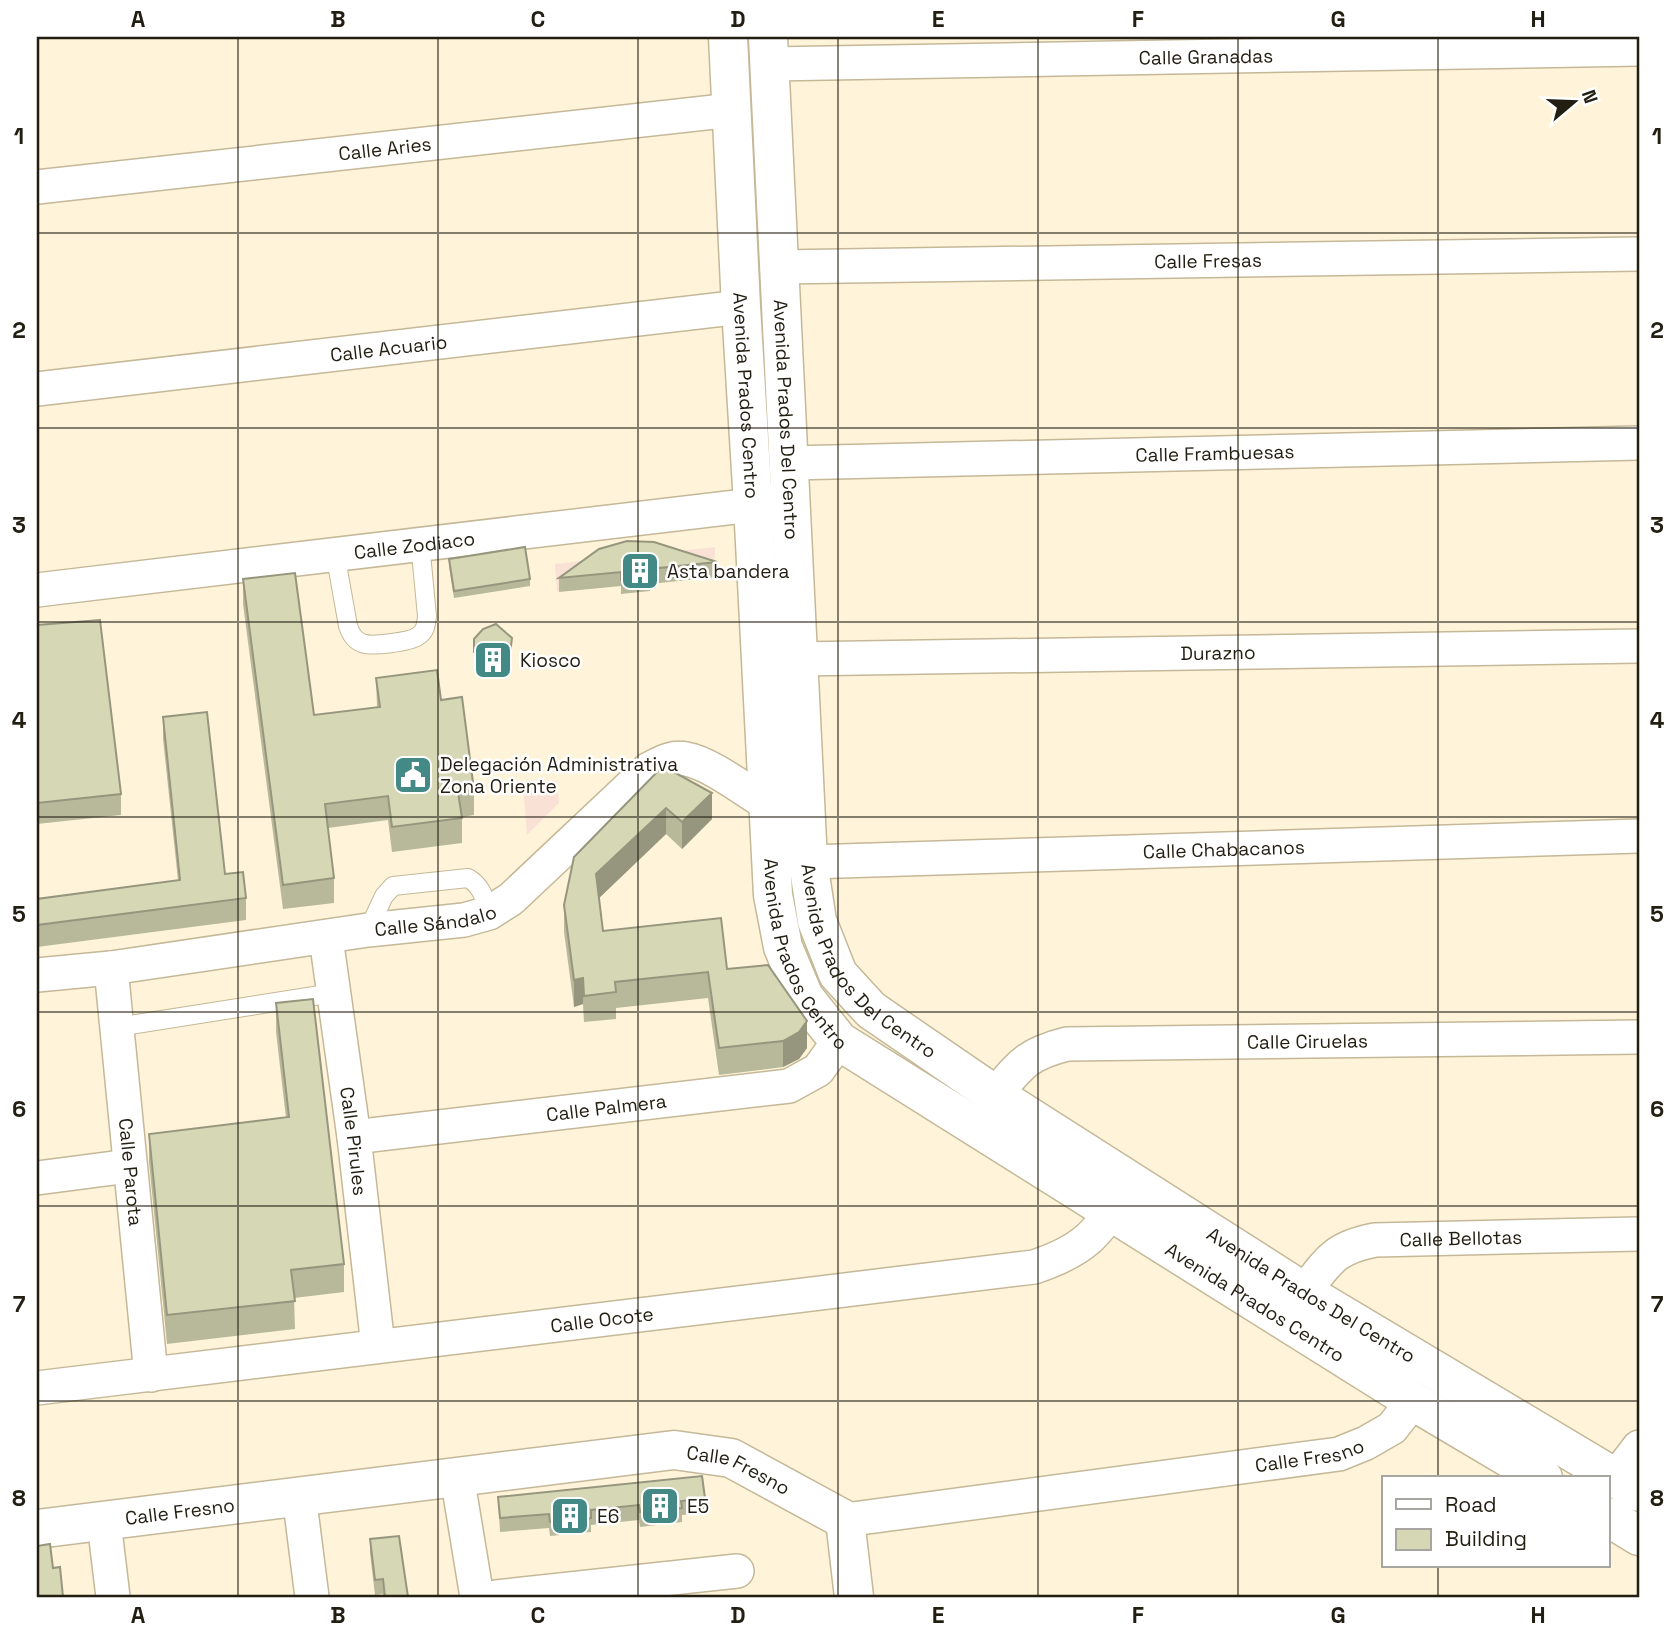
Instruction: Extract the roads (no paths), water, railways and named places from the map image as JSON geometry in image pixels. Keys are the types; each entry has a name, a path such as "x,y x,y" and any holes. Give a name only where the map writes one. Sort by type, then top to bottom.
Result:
{"street":[{"name":"Avenida Prados Centro","path":"728,37 741,307 772,502 769,805 773,895 783,947 804,997 839,1041 1413,1401 1540,1476"},
{"name":"Calle Granadas","path":"769,50 1639,49"},
{"name":"Avenida Prados Del Centro","path":"769,50 790,463 772,502 798,659 808,862 817,921 838,974 872,1010 995,1095 1304,1292 1627,1485"},
{"name":"Calle Aries","path":"37,187 732,110"},
{"name":"Calle Fresas","path":"778,267 1639,254"},
{"name":"Calle Acuario","path":"37,389 741,307"},
{"name":"Calle Frambuesas","path":"790,463 1639,443"},
{"name":"Calle Zodiaco","path":"37,590 772,502"},
{"name":"Durazno","path":"798,659 1639,646"},
{"name":"Calle Sándalo","path":"37,975 111,968 368,930 464,920 489,913 511,899 649,769 665,760 684,758 702,764 769,805"},
{"name":"Calle Chabacanos","path":"808,862 1639,836"},
{"name":"Calle Pirules","path":"326,938 354,1137 378,1346"},
{"name":"Calle Parota","path":"111,968 151,1375"},
{"name":"Calle Ciruelas","path":"995,1095 1019,1066 1041,1051 1067,1044 1639,1037"},
{"name":"Calle Palmera","path":"354,1137 789,1086 818,1070 839,1041"},
{"path":"37,1178 129,1166"},
{"name":"Calle Ocote","path":"37,1388 1034,1267 1063,1257 1088,1241 1111,1213 1129,1180"},
{"name":"Calle Bellotas","path":"1304,1292 1328,1261 1349,1245 1375,1240 1639,1234"},
{"name":"Calle Fresno","path":"37,1529 674,1450 731,1458 845,1520 1339,1454 1392,1428 1413,1401"},
{"path":"1627,1485 1639,1447"},
{"path":"457,1476 477,1597"},
{"path":"299,1495 312,1597"},
{"path":"1610,1518 1639,1536"},
{"path":"845,1520 854,1597"},
{"path":"104,1521 113,1597"},
{"path":"496,1597 737,1571"}],"lane":[{"path":"335,553 352,636 361,643 396,642 419,636 426,627 420,543"},
{"path":"117,1027 333,993"}],"place":[{"name":"Asta bandera","path":"640,571"},
{"name":"Kiosco","path":"493,660"},
{"name":"Delegación Administrativa Zona Oriente","path":"413,775"},
{"name":"E5","path":"660,1506"},
{"name":"E6","path":"570,1516"}]}
